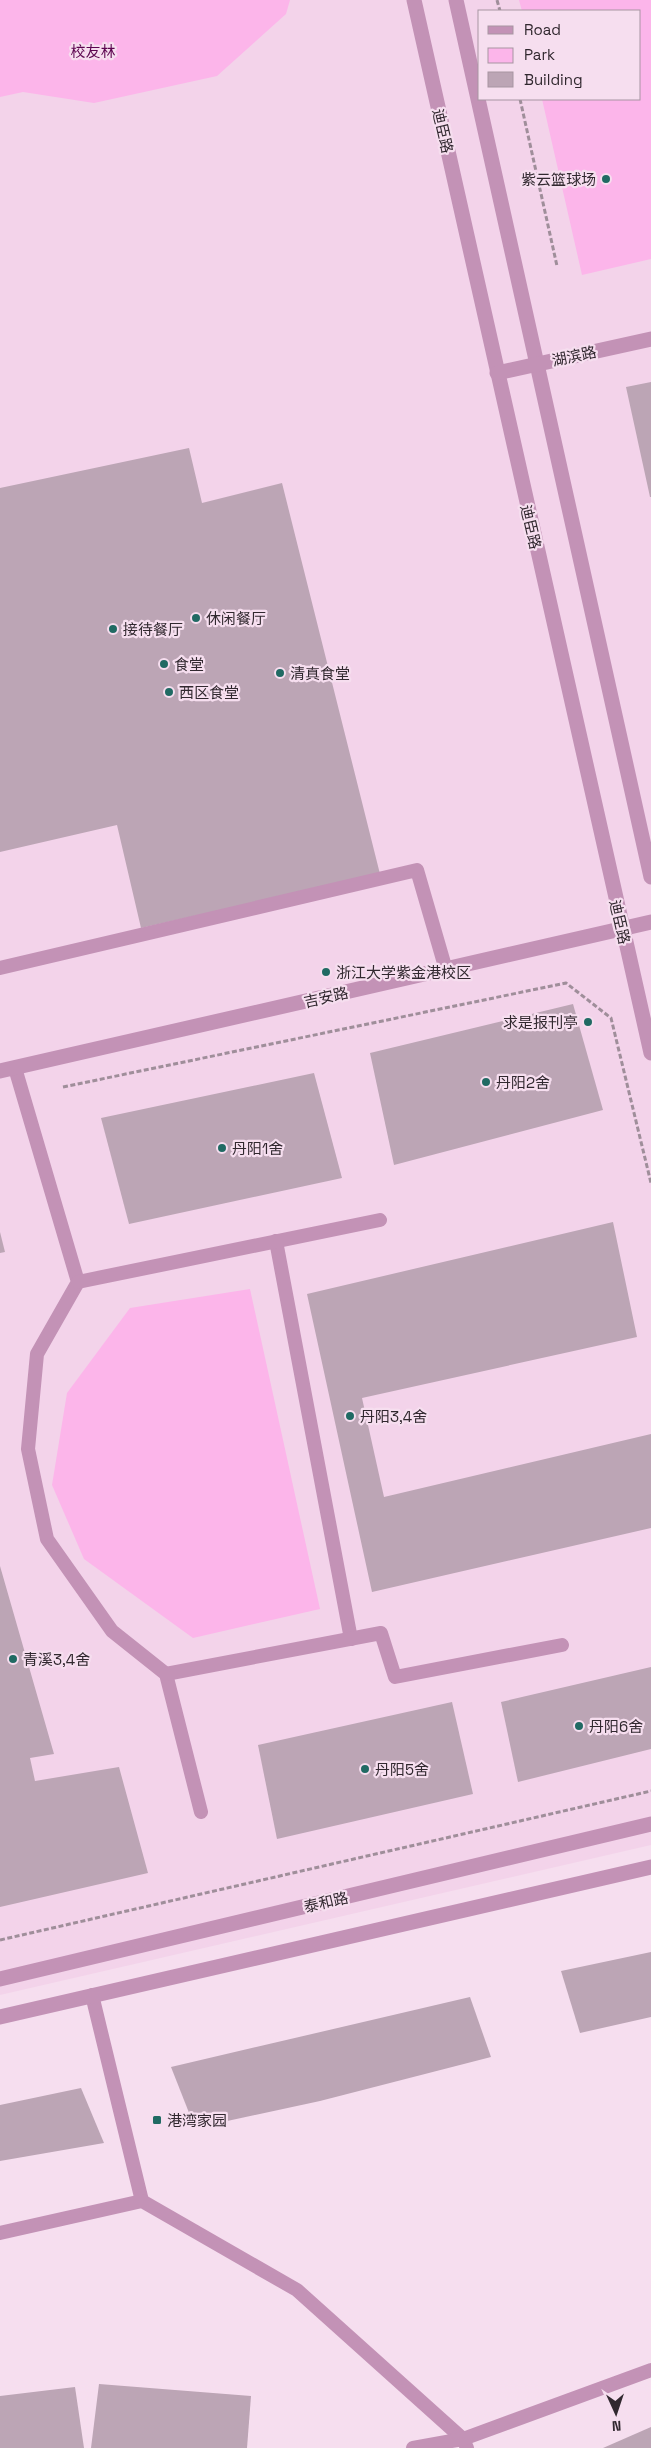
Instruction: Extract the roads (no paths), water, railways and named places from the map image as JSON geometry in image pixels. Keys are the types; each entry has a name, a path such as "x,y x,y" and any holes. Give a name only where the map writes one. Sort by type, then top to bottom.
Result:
{"street":[{"name":"迪臣路","path":"414,0 651,1053"},
{"path":"456,0 478,99"},
{"path":"478,100 651,877"},
{"name":"湖滨路","path":"497,373 651,339"},
{"name":"吉安路","path":"0,1071 651,922"},
{"name":"泰和路","path":"0,1979 651,1824"},
{"path":"0,2017 651,1866"}],"lane":[{"path":"0,968 418,870 446,970"},
{"path":"15,1068 78,1282 37,1354 28,1450 46,1539 112,1631 166,1674 201,1812"},
{"path":"78,1282 380,1220"},
{"path":"276,1241 351,1639"},
{"path":"166,1674 381,1633 395,1677 562,1645"},
{"path":"92,1995 142,2201"},
{"path":"0,2234 142,2201 297,2290 465,2444"},
{"path":"414,2448 465,2444 651,2370"}],"place":[{"name":"紫云篮球场","path":"606,179"},
{"name":"休闲餐厅","path":"196,618"},
{"name":"接待餐厅","path":"113,629"},
{"name":"食堂","path":"164,664"},
{"name":"清真食堂","path":"280,673"},
{"name":"西区食堂","path":"169,692"},
{"name":"浙江大学紫金港校区","path":"326,972"},
{"name":"求是报刊亭","path":"588,1022"},
{"name":"丹阳2舍","path":"486,1082"},
{"name":"丹阳1舍","path":"222,1148"},
{"name":"丹阳3,4舍","path":"350,1416"},
{"name":"青溪3,4舍","path":"13,1659"},
{"name":"丹阳6舍","path":"579,1726"},
{"name":"丹阳5舍","path":"365,1769"},
{"name":"港湾家园","path":"157,2120"}],"park label":[{"name":"校友林","path":"93,51"}]}
